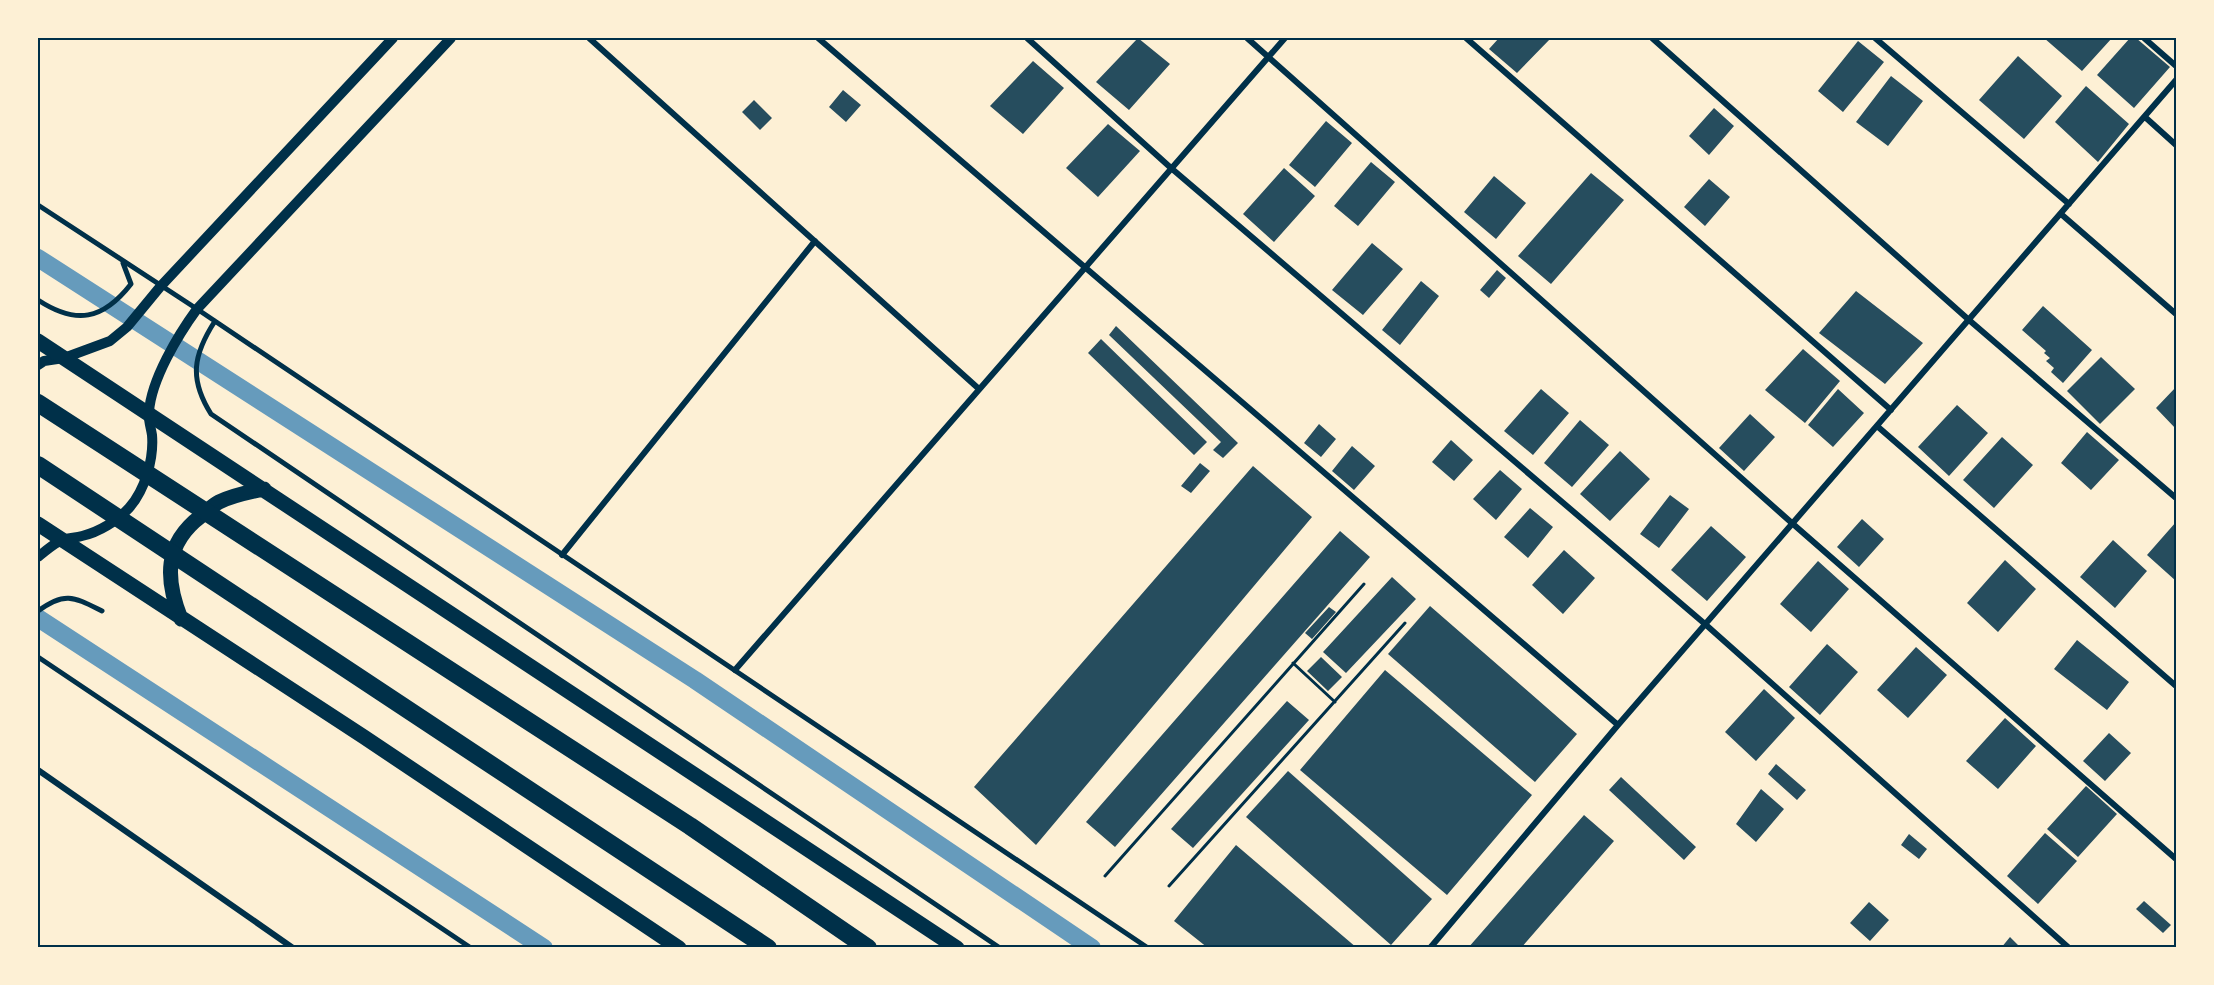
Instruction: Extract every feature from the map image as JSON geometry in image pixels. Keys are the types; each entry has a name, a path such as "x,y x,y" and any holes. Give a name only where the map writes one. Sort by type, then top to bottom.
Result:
{"highway":[{"path":"38,403 690,826 868,948"},
{"path":"38,465 768,948"}],"main road":[{"path":"38,340 957,948"},
{"path":"181,619 172,596 170,573 174,550 181,535 191,523 218,502 264,489"},
{"path":"38,524 364,737 680,948"}],"street":[{"path":"38,365 44,361 64,358 110,341 127,327 160,287 393,38"},
{"path":"38,557 61,540 84,536 115,520 129,507 143,482 152,452 149,413 156,386 182,330 197,309 451,38"},
{"path":"589,38 979,389"},
{"path":"818,38 1618,725"},
{"path":"1027,38 1172,168 1705,624 2069,948"},
{"path":"1246,38 1792,524 2176,860"},
{"path":"735,670 1285,38"},
{"path":"1466,38 1891,410"},
{"path":"1652,38 1969,320 2176,498"},
{"path":"1875,38 2069,204"},
{"path":"2144,38 2176,66"},
{"path":"1430,948 1618,725 2176,80"},
{"path":"2145,117 2176,145"},
{"path":"38,205 215,321 1148,948"},
{"path":"2061,214 2176,315"},
{"path":"562,555 815,241"},
{"path":"38,300 52,310 69,315 88,316 103,311 120,298 131,284 122,261"},
{"path":"215,321 198,353 196,376 201,398 212,414 1000,948"},
{"path":"1877,426 2176,686"},
{"path":"38,610 51,600 74,597 102,611"},
{"path":"38,657 471,948"},
{"path":"38,770 293,948"}],"path":[{"path":"1105,876 1364,584"},
{"path":"1170,886 1405,623"},
{"path":"1293,663 1335,702"}],"building":[{"path":"1138,38 1170,64 1129,110 1096,82"},
{"path":"1499,38 1551,38 1517,73 1489,49"},
{"path":"2044,38 2112,38 2082,71"},
{"path":"2130,38 2136,38 2170,67 2134,108 2097,75"},
{"path":"1858,41 1884,62 1843,112 1818,91"},
{"path":"2018,56 2062,96 2024,139 1979,100"},
{"path":"1033,61 1064,88 1023,134 990,106"},
{"path":"1891,76 1923,101 1888,146 1856,122"},
{"path":"2086,86 2129,124 2098,162 2055,122"},
{"path":"843,90 861,105 846,122 829,107"},
{"path":"754,100 772,118 760,130 742,112"},
{"path":"1714,108 1734,126 1709,155 1689,136"},
{"path":"1326,121 1352,143 1315,187 1289,165"},
{"path":"1108,124 1140,151 1098,197 1066,168"},
{"path":"1371,162 1395,182 1358,226 1334,206"},
{"path":"1284,168 1315,196 1274,242 1243,214"},
{"path":"1591,173 1624,200 1551,284 1518,256"},
{"path":"1494,176 1526,203 1496,239 1464,212"},
{"path":"1709,179 1730,197 1705,226 1684,207"},
{"path":"1372,243 1403,269 1363,315 1332,290"},
{"path":"1497,270 1506,278 1489,298 1480,290"},
{"path":"1421,281 1439,296 1400,345 1382,330"},
{"path":"1856,291 1923,343 1885,384 1819,333"},
{"path":"2043,306 2092,350 2063,383 2051,372 2054,368 2046,361 2050,358 2044,353 2046,351 2022,330"},
{"path":"1116,326 1238,443 1223,458 1213,450 1221,442 1109,335"},
{"path":"1101,339 1207,442 1194,455 1088,353"},
{"path":"1803,349 1840,381 1805,423 1765,390"},
{"path":"2101,357 2135,389 2100,424 2067,391"},
{"path":"2176,387 2176,429 2156,408"},
{"path":"1541,389 1569,413 1533,455 1504,431"},
{"path":"1838,389 1864,413 1833,447 1808,425"},
{"path":"1957,405 1988,433 1949,476 1918,447"},
{"path":"1750,414 1775,437 1744,471 1719,448"},
{"path":"1580,420 1609,445 1572,487 1544,463"},
{"path":"1319,424 1336,439 1321,457 1304,443"},
{"path":"2087,432 2119,460 2091,490 2061,463"},
{"path":"2002,437 2033,465 1994,508 1963,480"},
{"path":"1451,440 1473,460 1454,481 1432,462"},
{"path":"1352,446 1375,466 1354,490 1332,471"},
{"path":"1620,451 1650,479 1610,521 1580,494"},
{"path":"1200,463 1210,471 1191,493 1181,486"},
{"path":"1253,466 1312,517 1036,845 974,787"},
{"path":"1500,470 1522,489 1496,520 1473,499"},
{"path":"1670,495 1689,509 1659,548 1640,534"},
{"path":"1530,508 1553,527 1528,558 1504,537"},
{"path":"1862,519 1884,539 1859,567 1837,547"},
{"path":"2176,522 2176,581 2147,555"},
{"path":"1711,526 1746,557 1707,601 1671,570"},
{"path":"1340,531 1370,557 1115,847 1086,822"},
{"path":"2113,540 2147,571 2115,608 2080,577"},
{"path":"1564,550 1595,578 1563,614 1532,585"},
{"path":"2005,560 2036,589 1998,632 1967,603"},
{"path":"1818,561 1849,589 1811,632 1780,604"},
{"path":"1392,577 1416,599 1346,673 1323,652"},
{"path":"1430,606 1577,734 1535,782 1388,654"},
{"path":"1329,607 1336,612 1312,639 1305,633"},
{"path":"2077,640 2129,682 2107,710 2054,669"},
{"path":"1827,644 1858,672 1820,715 1789,687"},
{"path":"1916,647 1947,675 1908,718 1877,690"},
{"path":"1321,657 1342,677 1328,691 1307,671"},
{"path":"1385,670 1532,795 1447,895 1300,770"},
{"path":"1764,689 1795,718 1756,761 1725,732"},
{"path":"1287,701 1309,720 1193,848 1171,829"},
{"path":"2005,718 2036,746 1998,789 1966,761"},
{"path":"2109,733 2131,753 2105,781 2083,761"},
{"path":"1776,764 1806,790 1797,800 1768,774"},
{"path":"1288,771 1432,899 1391,945 1246,817"},
{"path":"1621,777 1696,847 1684,860 1609,790"},
{"path":"2086,786 2117,814 2078,857 2047,829"},
{"path":"1761,789 1784,809 1756,842 1736,824"},
{"path":"1584,815 1614,841 1521,948 1468,948"},
{"path":"2045,833 2077,861 2038,904 2007,876"},
{"path":"1909,834 1927,849 1919,859 1901,845"},
{"path":"1236,845 1357,948 1208,948 1174,921"},
{"path":"2144,901 2171,925 2163,933 2136,909"},
{"path":"1869,902 1889,920 1870,941 1850,923"},
{"path":"2010,937 2021,948 2001,948"}],"waterway":[{"path":"38,258 695,680 1092,948"},
{"path":"38,618 544,948"}]}
